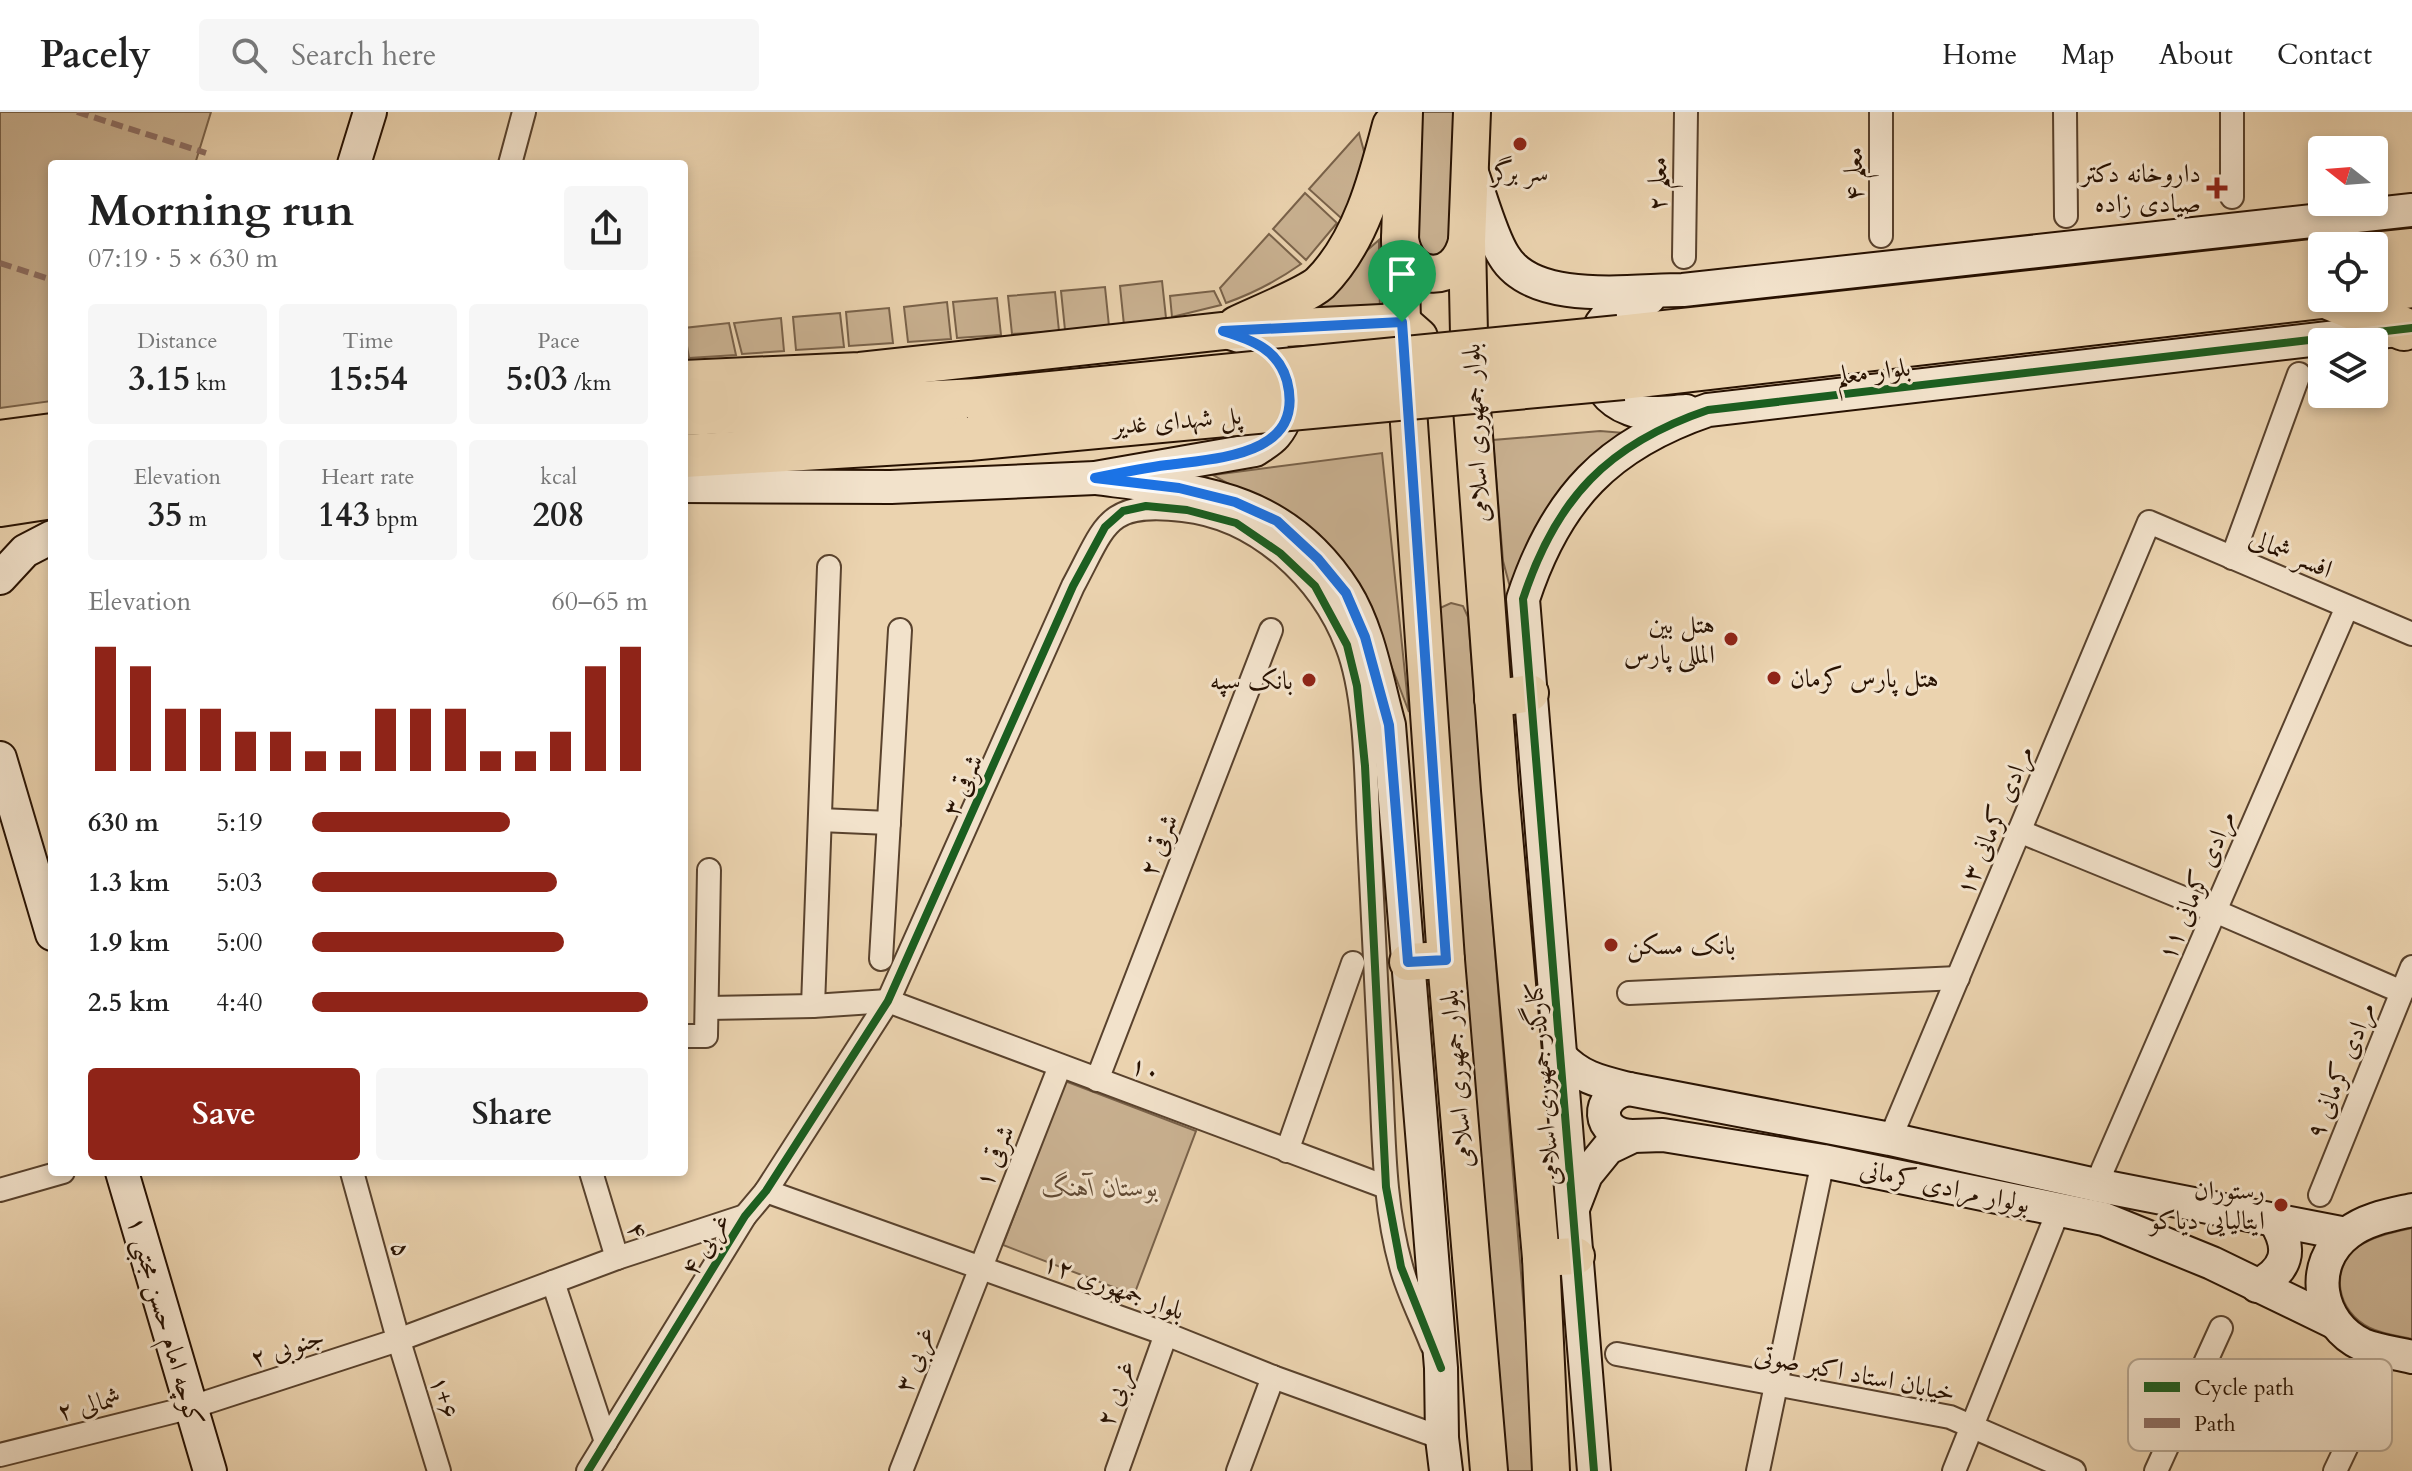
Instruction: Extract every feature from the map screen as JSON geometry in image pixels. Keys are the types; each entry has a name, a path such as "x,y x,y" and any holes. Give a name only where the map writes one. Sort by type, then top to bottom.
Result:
{"highway":[{"path":"2388,253 2412,250"},
{"name":"پل شهدای غدیر","path":"974,420 1619,337 2308,262"},
{"path":"2388,289 2412,286"},
{"name":"بلوار معلم","path":"1623,378 2308,299"},
{"path":"2365,312 2408,329"},
{"name":"پل شهدای غدیر","path":"974,420 1623,378"},
{"path":"688,414 974,420"},
{"path":"688,456 974,420"},
{"path":"0,465 48,459"},
{"path":"0,505 48,498"}],"main road":[{"path":"1223,331 1318,285 1343,253 1366,208 1395,112"},
{"name":"بلوار جمهوری اسلامی","path":"1404,112 1400,239 1402,322 1446,960 1489,1471"},
{"name":"بلوار جمهوری اسلامی","path":"1472,112 1467,241 1470,381 1493,699 1541,1258 1551,1471"},
{"path":"1400,239 1402,252 1409,263 1419,271 1432,274 1445,272 1456,265 1464,254 1467,241"},
{"path":"688,379 860,371 1223,331 1402,322 1470,381"},
{"path":"0,439 48,433"},
{"path":"1493,699 1530,693"},
{"path":"1408,962 1446,960"},
{"path":"1541,1258 1576,1256"}],"street":[{"path":"355,160 370,112"},
{"path":"511,160 524,112"},
{"name":"معلم ۲","path":"1684,257 1686,112"},
{"name":"معلم ۴","path":"1881,112 1881,236"},
{"path":"2065,112 2066,216"},
{"path":"2232,112 2232,197"},
{"path":"1469,167 1504,257 1528,280 1563,291 1683,290 2412,210"},
{"path":"1683,290 1621,304 1604,318 1593,338 1591,361 1598,383 1612,400 1632,410 1708,410"},
{"name":"بلوار معلم","path":"1530,693 1523,599 1535,562 1550,531 1584,486 1617,455 1666,426 1708,410 2408,329"},
{"path":"688,486 891,487 1095,478 1255,450 1274,436 1286,415 1290,392 1284,370 1270,351 1249,339 1223,331"},
{"path":"2232,558 2299,374"},
{"path":"1095,478 1179,488 1235,502 1277,521 1318,559 1346,593 1365,637 1389,725 1441,1368 1446,1471"},
{"name":"۳ شرقی","path":"888,1001 1073,586 1105,527 1123,511 1146,506 1187,510 1236,523 1280,553 1315,586 1347,645 1357,686 1365,766 1386,1187 1401,1267 1441,1368"},
{"name":"افسر شمالی","path":"2149,522 2412,634"},
{"name":"مرادی کرمانی ۱۳","path":"1890,1139 2149,522"},
{"path":"0,578 25,551 48,539"},
{"path":"813,1006 829,567"},
{"name":"مرادی کرمانی ۱۱","path":"2096,1185 2347,607"},
{"path":"881,959 900,630"},
{"name":"۲ شرقی","path":"1097,1080 1271,630"},
{"name":"کنارگذر جمهوری اسلامی","path":"1530,693 1594,1471"},
{"path":"0,758 48,920"},
{"path":"820,820 889,823"},
{"path":"2019,831 2402,992"},
{"path":"688,1036 706,1036 709,870"},
{"path":"1287,1151 1353,963"},
{"name":"مرادی کرمانی ۹","path":"2320,1195 2412,967"},
{"path":"1629,993 1958,978"},
{"path":"708,1008 888,1001"},
{"name":"۱۰","path":"888,1001 1386,1187"},
{"name":"۴ غربی","path":"588,1471 745,1216 766,1191 888,1001"},
{"name":"بولوار مرادی کرمانی","path":"1560,1056 1572,1070 1588,1079 1629,1089 1890,1139 2096,1185 2346,1234"},
{"name":"شرقی ۱","path":"980,1267 1060,1066"},
{"path":"1629,1089 1618,1091 1609,1098 1604,1109 1605,1121 1611,1130 1621,1136 1633,1136"},
{"name":"بولوار مرادی کرمانی","path":"1633,1136 1663,1135 1823,1161 2104,1219 2212,1263 2334,1322 2364,1345 2412,1357"},
{"path":"1573,1209 1586,1175 1608,1148 1633,1136"},
{"path":"1758,1471 1823,1161"},
{"path":"0,1190 49,1176"},
{"name":"کوچه امام حسن مجتبی ۱","path":"123,1176 210,1471"},
{"name":"۵","path":"353,1176 398,1340"},
{"name":"۴","path":"592,1176 617,1258"},
{"name":"بلوار جمهوری ۱۲","path":"766,1191 1166,1334 1273,1377 1442,1438"},
{"path":"1954,1471 2059,1209"},
{"path":"2334,1322 2323,1303 2322,1280 2326,1262 2335,1245 2364,1223 2412,1210"},
{"name":"۲ جنوبی","path":"192,1407 398,1340 617,1258 745,1216"},
{"path":"2257,1286 2271,1278 2281,1266 2286,1251 2283,1235 2275,1221"},
{"name":"۳ غربی","path":"901,1471 980,1267"},
{"path":"553,1282 606,1442"},
{"path":"2207,1359 2221,1328"},
{"name":"۲ غربی","path":"1117,1471 1166,1334"},
{"name":"۱+۶","path":"398,1340 439,1471"},
{"name":"خیابان استاد اکبر صوتی","path":"1617,1354 1950,1417 2074,1471"},
{"path":"1238,1471 1273,1377"},
{"name":"۲ شمالی","path":"0,1455 192,1407"},
{"path":"2156,1471 2165,1451"},
{"path":"2335,1471 2345,1451"}],"green space":[{"path":"0,112 211,112 196,160 48,160 48,402 0,408"},
{"path":"1422,112 1454,112 1449,241 1442,253 1435,255 1422,251 1417,240"},
{"path":"1359,133 1365,155 1351,200 1341,218 1309,189"},
{"path":"1305,193 1337,223 1306,260 1273,229"},
{"path":"1269,234 1301,264 1265,286 1226,303 1220,288"},
{"path":"1379,240 1380,318 1287,320"},
{"path":"1162,281 1166,318 1124,325 1120,286"},
{"path":"1105,287 1109,326 1065,330 1061,291"},
{"path":"1214,291 1221,305 1172,317 1170,296"},
{"path":"1055,292 1059,331 1012,334 1008,296"},
{"path":"997,298 1001,335 957,338 953,302"},
{"path":"947,302 951,339 908,342 904,307"},
{"path":"889,308 893,343 849,346 846,312"},
{"path":"840,313 844,347 796,350 793,317"},
{"path":"781,318 784,351 742,354 734,323"},
{"path":"729,323 736,355 689,358 688,328"},
{"path":"1600,431 1625,433 1581,468 1555,498 1530,541 1510,587 1503,561 1493,440"},
{"path":"1382,453 1409,712 1368,605 1319,534 1213,475"},
{"path":"1451,603 1463,606 1468,617 1537,1471 1505,1471 1437,620 1440,608"},
{"name":"بوستان آهنگ","path":"1065,1081 1196,1131 1134,1295 1003,1245"},
{"path":"2412,1228 2412,1339 2380,1332 2359,1321 2344,1301 2340,1278 2349,1255 2359,1246 2378,1237"}],"marked path":[{"path":"77,112 206,153"},
{"path":"0,263 48,279"}],"cycle path":[{"path":"1594,1471 1523,599 1536,563 1570,504 1590,479 1614,458 1673,424 1708,410 2412,328"},
{"path":"588,1471 745,1216 766,1191 888,1001 1073,586 1105,527 1123,511 1146,506 1187,510 1236,523 1280,553 1315,586 1347,645 1357,686 1365,766 1386,1187 1401,1267 1441,1368"}],"place":[{"name":"سر برگر","path":"1520,144"},
{"name":"داروخانه دکتر صیادی زاده","path":"2217,188"},
{"name":"هتل بین المللی پارس","path":"1731,639"},
{"name":"هتل پارس کرمان","path":"1774,678"},
{"name":"بانک سپه","path":"1309,680"},
{"name":"بانک مسکن","path":"1611,945"},
{"name":"رستوران ایتالیایی دیاکو","path":"2281,1205"}],"route":[{"path":"1402,322 1446,960 1408,962 1389,725 1365,637 1346,593 1318,559 1277,521 1235,502 1179,488 1095,478 1233,456 1255,450 1274,436 1286,415 1290,392 1284,370 1270,351 1249,339 1223,331 1402,322"}]}
